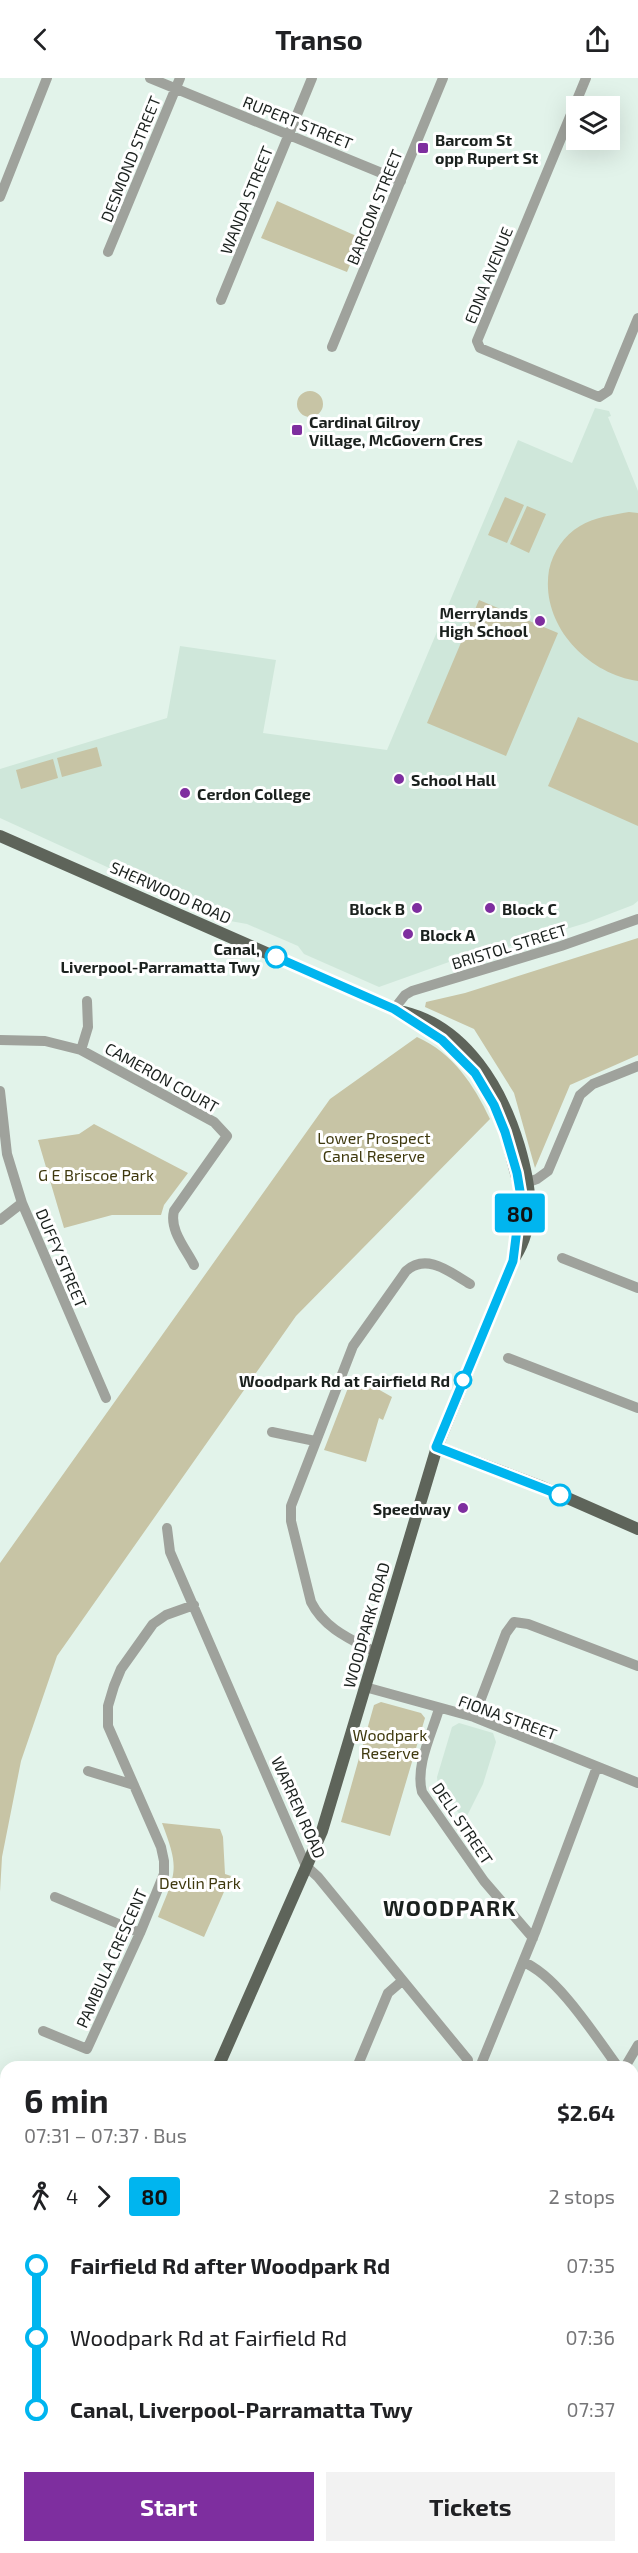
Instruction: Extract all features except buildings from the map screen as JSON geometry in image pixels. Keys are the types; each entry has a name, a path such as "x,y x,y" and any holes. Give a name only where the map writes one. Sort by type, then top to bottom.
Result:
{"main road":[{"name":"SHERWOOD ROAD","path":"0,836 394,1009 433,1022 453,1037 474,1066 502,1123 524,1183"},
{"name":"WOODPARK ROAD","path":"221,2061 322,1831 436,1447 513,1261 524,1183"},
{"path":"436,1447 540,1486 638,1529"}],"street":[{"path":"0,197 47,78"},
{"name":"RUPERT STREET","path":"150,78 401,181"},
{"name":"DESMOND STREET","path":"108,252 180,78"},
{"name":"WANDA STREET","path":"221,300 312,78"},
{"name":"BARCOM STREET","path":"332,347 443,78"},
{"name":"EDNA AVENUE","path":"586,78 477,341 480,348 599,397 608,391 638,318"},
{"name":"BRISTOL STREET","path":"394,1009 405,995 412,991 600,934 638,919"},
{"path":"81,1050 88,1027 87,1001"},
{"name":"CAMERON COURT","path":"0,1040 45,1041 81,1050 214,1122 227,1136 174,1211 177,1235 194,1265"},
{"path":"524,1183 548,1171 580,1095 593,1084 638,1066"},
{"name":"DUFFY STREET","path":"0,1091 7,1154 22,1203 106,1398"},
{"path":"0,1220 22,1203"},
{"path":"562,1258 638,1288"},
{"path":"375,1652 327,1625 320,1617 311,1602 290,1513 315,1441 353,1346 406,1271 416,1263 431,1263 470,1284"},
{"path":"508,1358 638,1408"},
{"path":"272,1431 315,1441"},
{"name":"WARREN ROAD","path":"167,1528 170,1552 306,1866 318,1877 464,2061"},
{"name":"PAMBULA CRESCENT","path":"43,2031 87,2049 164,1874 161,1847 108,1726 108,1706 121,1669 153,1624 166,1615 194,1605"},
{"path":"474,1717 506,1633 514,1622 528,1624 638,1666"},
{"name":"FIONA STREET","path":"365,1686 439,1709 474,1717 638,1783"},
{"name":"DELL STREET","path":"439,1709 422,1767 420,1779 422,1792 484,1881 533,1938"},
{"path":"484,2061 533,1938 597,1767"},
{"path":"88,1771 134,1785"},
{"path":"55,1897 140,1933"},
{"path":"523,1962 537,1969 573,2006 614,2061"},
{"path":"360,2061 388,1993 402,1981"},
{"path":"629,2061 638,2045"}],"shaded area":[{"name":"Merrylands High School","path":"595,408 609,411 611,416 608,417 638,491 638,901 633,905 586,923 481,955 480,953 461,961 459,956 448,959 449,962 379,987 304,954 298,946 247,924 230,921 190,905 0,818 0,769 167,718 180,646 276,660 263,733 387,750 518,440 572,463"},
{"path":"459,1723 493,1733 496,1742 483,1784 467,1816 461,1816 438,1786 437,1777 452,1727"}],"green space":[{"path":"277,201 361,238 347,272 261,238"},
{"path":"310,391 319,395 323,404 319,413 310,417 301,413 297,404 301,395"},
{"path":"505,497 524,505 507,543 488,535"},
{"path":"527,506 546,514 529,553 510,544"},
{"path":"629,512 638,513 638,681 601,668 571,643 559,627 548,590 551,563 556,551 569,534 591,520"},
{"path":"479,600 558,633 506,756 427,723"},
{"path":"578,717 638,743 638,826 548,786"},
{"path":"97,747 102,766 62,777 57,758"},
{"path":"53,759 58,778 21,789 16,770"},
{"path":"638,938 638,1055 570,1085 535,1168 514,1093 474,1029 425,1007 426,1002 465,993"},
{"name":"Lower Prospect Canal Reserve","path":"417,1037 441,1052 461,1071 477,1094 490,1119 296,1316 57,1656 21,1761 2,1857 0,1892 0,1563 330,1099"},
{"name":"G E Briscoe Park","path":"94,1124 188,1173 164,1205 161,1215 112,1215 64,1228 38,1140 79,1134"},
{"path":"353,1375 392,1397 383,1420 379,1418 366,1462 324,1450"},
{"name":"Woodpark Reserve","path":"381,1702 421,1713 425,1718 390,1836 341,1822 374,1705"},
{"name":"Devlin Park","path":"162,1823 220,1829 223,1837 225,1874 231,1876 204,1937 158,1917 174,1871 172,1851"}],"bus line":[{"name":"80","path":"276,957 394,1009 429,1030 448,1045 475,1073 494,1105 505,1132 517,1173 521,1197 513,1261 436,1447 560,1495"}],"place":[{"name":"Barcom St opp Rupert St","path":"423,148"},
{"name":"Cardinal Gilroy Village, McGovern Cres","path":"297,430"},
{"name":"Merrylands High School","path":"540,621"},
{"name":"School Hall","path":"399,779"},
{"name":"Cerdon College","path":"185,793"},
{"name":"Block B","path":"417,908"},
{"name":"Block C","path":"490,908"},
{"name":"Block A","path":"408,934"},
{"name":"Canal, Liverpool-Parramatta Twy","path":"276,957"},
{"name":"Woodpark Rd at Fairfield Rd","path":"463,1380"},
{"name":"Speedway","path":"463,1508"}],"district":[{"name":"WOODPARK","path":"450,1907"}]}
